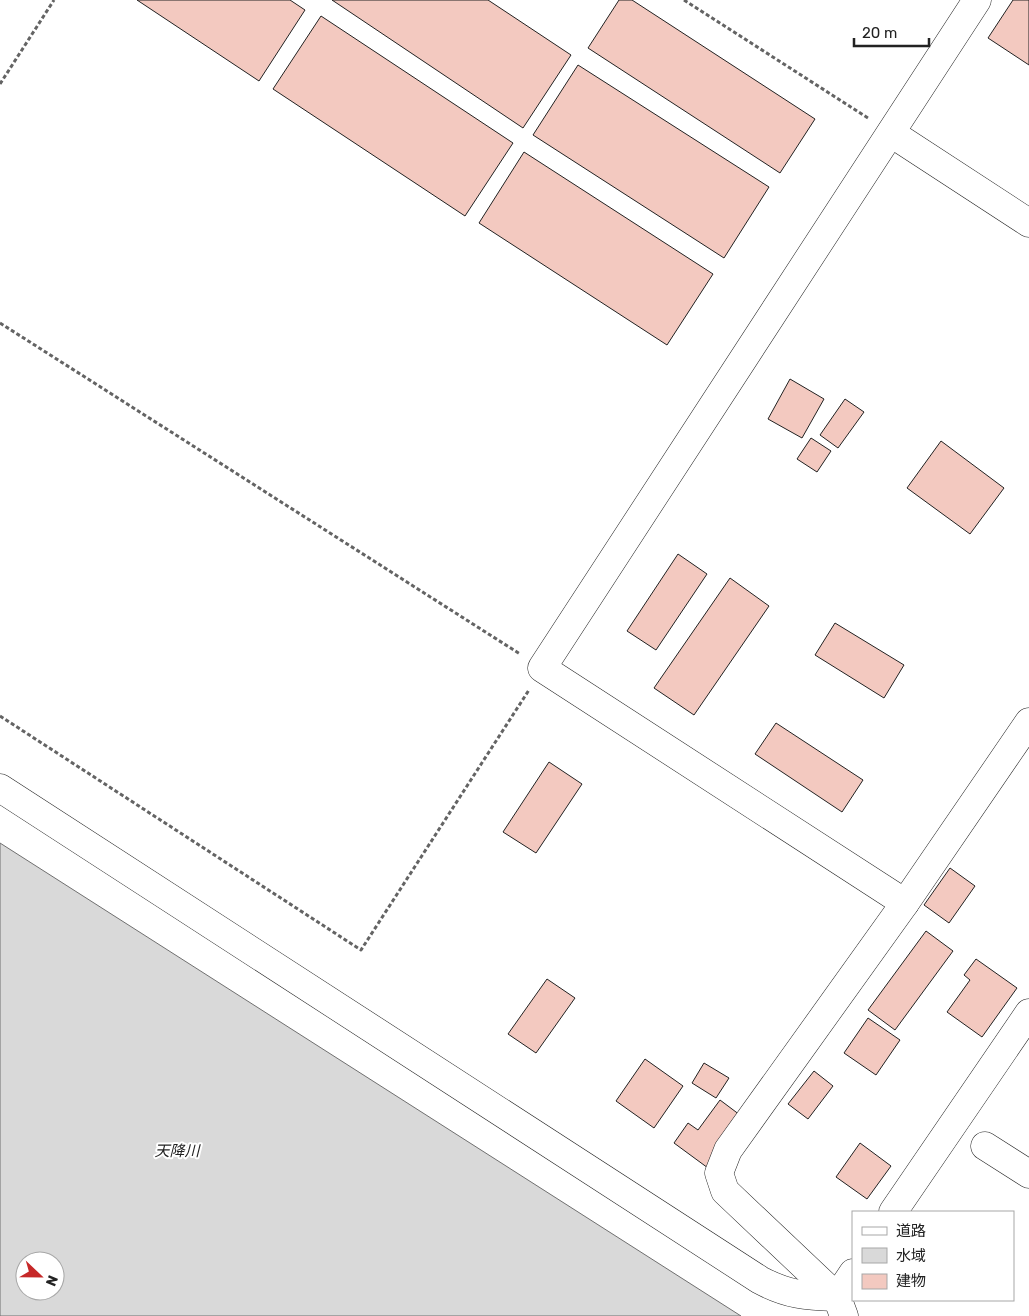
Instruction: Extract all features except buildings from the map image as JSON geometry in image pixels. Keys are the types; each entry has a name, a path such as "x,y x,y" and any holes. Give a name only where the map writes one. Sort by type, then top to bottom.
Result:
{"street":[{"path":"905,903 542,668 977,0"},
{"path":"891,133 1029,222"},
{"path":"841,1306 725,1191 719,1173 728,1150 905,903 1029,722"},
{"path":"0,788 760,1280 783,1292 807,1296 841,1306"},
{"path":"894,1211 1029,1013"},
{"path":"985,1146 1029,1174"},
{"path":"841,1306 852,1276"}],"path":[{"path":"0,84 54,0"},
{"path":"684,0 891,133"},
{"path":"0,323 542,668 524,700 361,950 0,716"}],"water":[{"name":"天降川","path":"0,843 741,1316 0,1316"}]}
